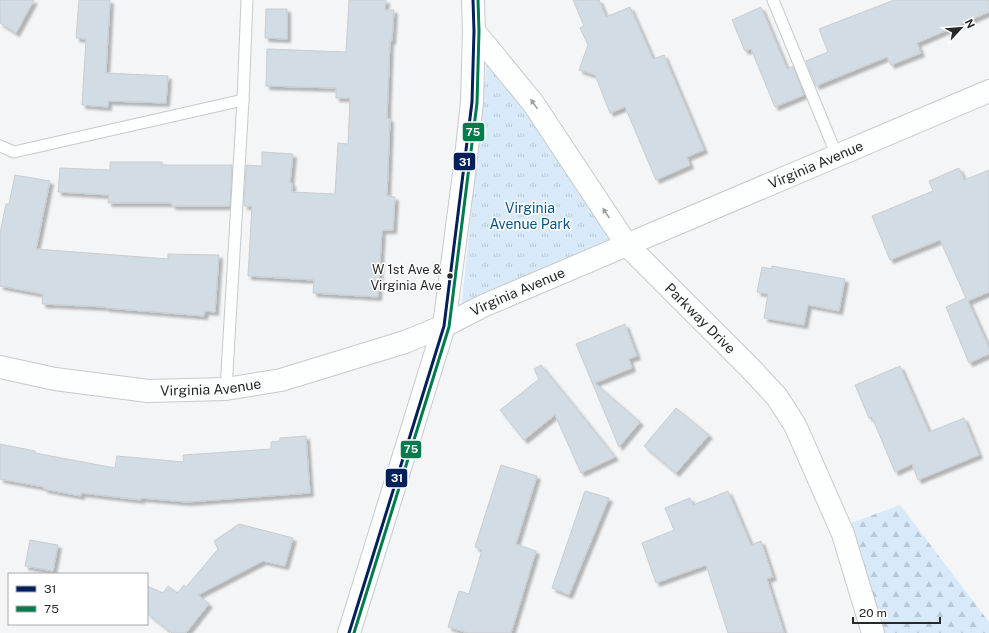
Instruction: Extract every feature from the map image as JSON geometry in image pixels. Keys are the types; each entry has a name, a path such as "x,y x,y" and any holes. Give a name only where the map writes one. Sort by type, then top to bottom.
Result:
{"street":[{"path":"349,633 444,326 468,145 472,102 474,31 473,0"},
{"name":"Parkway Drive","path":"474,31 533,103 628,245 777,397 795,425 843,534 873,633"},
{"name":"Virginia Avenue","path":"0,367 55,379 148,391 226,389 280,380 404,342 444,326 483,306 989,91"}],"lane":[{"path":"226,389 243,100 247,0"},
{"path":"773,0 837,156"},
{"path":"0,146 14,152 243,100"}],"green space":[{"name":"Virginia Avenue Park","path":"487,60 506,80 619,242 461,312"},
{"path":"900,505 989,622 989,633 885,633 851,523"}],"building":[{"path":"0,0 34,0 16,33 0,23"},
{"path":"79,0 110,0 106,73 168,76 166,103 108,101 108,107 82,105 86,39 76,38"},
{"path":"349,0 386,0 385,10 394,10 392,41 390,41 387,118 390,119 387,196 395,197 393,230 382,230 378,297 313,293 314,280 248,276 252,206 244,206 246,165 262,166 262,152 293,154 290,183 292,183 292,192 335,194 338,143 348,144 350,98 336,98 336,88 266,86 267,49 346,52"},
{"path":"573,0 599,0 606,17 630,7 653,59 664,55 704,150 687,157 690,165 656,180 625,107 610,113 595,75 579,70 588,45 580,28 584,26"},
{"path":"894,0 989,0 989,12 917,43 921,53 891,65 887,57 816,86 806,61 828,52 819,29"},
{"path":"761,7 787,69 793,66 804,95 775,107 751,49 745,51 732,20"},
{"path":"266,9 287,9 287,39 265,38"},
{"path":"110,162 162,162 162,165 232,165 230,206 172,206 172,203 108,203 109,195 58,192 60,168 110,170"},
{"path":"959,168 964,180 989,170 989,292 968,301 989,348 989,354 969,363 946,307 966,298 940,240 890,260 872,216 933,191 929,181"},
{"path":"15,175 50,181 36,249 168,259 168,254 219,255 215,312 205,311 204,316 106,307 42,304 43,294 0,286 0,233 6,204 9,204"},
{"path":"772,266 845,279 839,311 808,305 804,325 764,318 768,294 757,292 762,267 772,269"},
{"path":"625,324 637,356 629,359 632,368 595,383 640,422 619,447 576,344"},
{"path":"541,365 615,457 581,473 555,415 524,440 500,410 539,379 534,369"},
{"path":"900,366 929,432 964,418 979,455 918,480 912,464 895,472 872,417 869,418 855,385"},
{"path":"676,408 709,435 676,473 644,446"},
{"path":"306,436 310,493 187,502 141,498 141,500 81,493 81,496 44,489 44,487 0,479 0,444 35,451 35,453 115,468 117,456 184,462 183,455 271,449 271,442 280,441 280,438"},
{"path":"501,465 537,476 516,544 536,551 511,633 468,633 448,627 459,591 469,594 482,550 475,547"},
{"path":"585,491 609,498 569,595 552,588"},
{"path":"728,491 751,545 761,541 773,577 767,579 784,633 728,633 706,565 656,583 642,543 674,530 665,508 690,498 693,505"},
{"path":"239,524 293,538 285,566 263,561 198,595 209,604 186,633 172,633 148,614 148,586 163,593 168,586 177,593 184,585 186,587 218,549 214,541"},
{"path":"30,540 58,545 53,571 25,566"}],"transit line":[{"name":"31","path":"349,633 444,326 472,102 474,31 473,0"},
{"name":"75","path":"354,633 449,327 477,103 479,31 478,0"}],"place":[{"name":"W 1st Ave & Virginia Ave","path":"450,276"}]}
